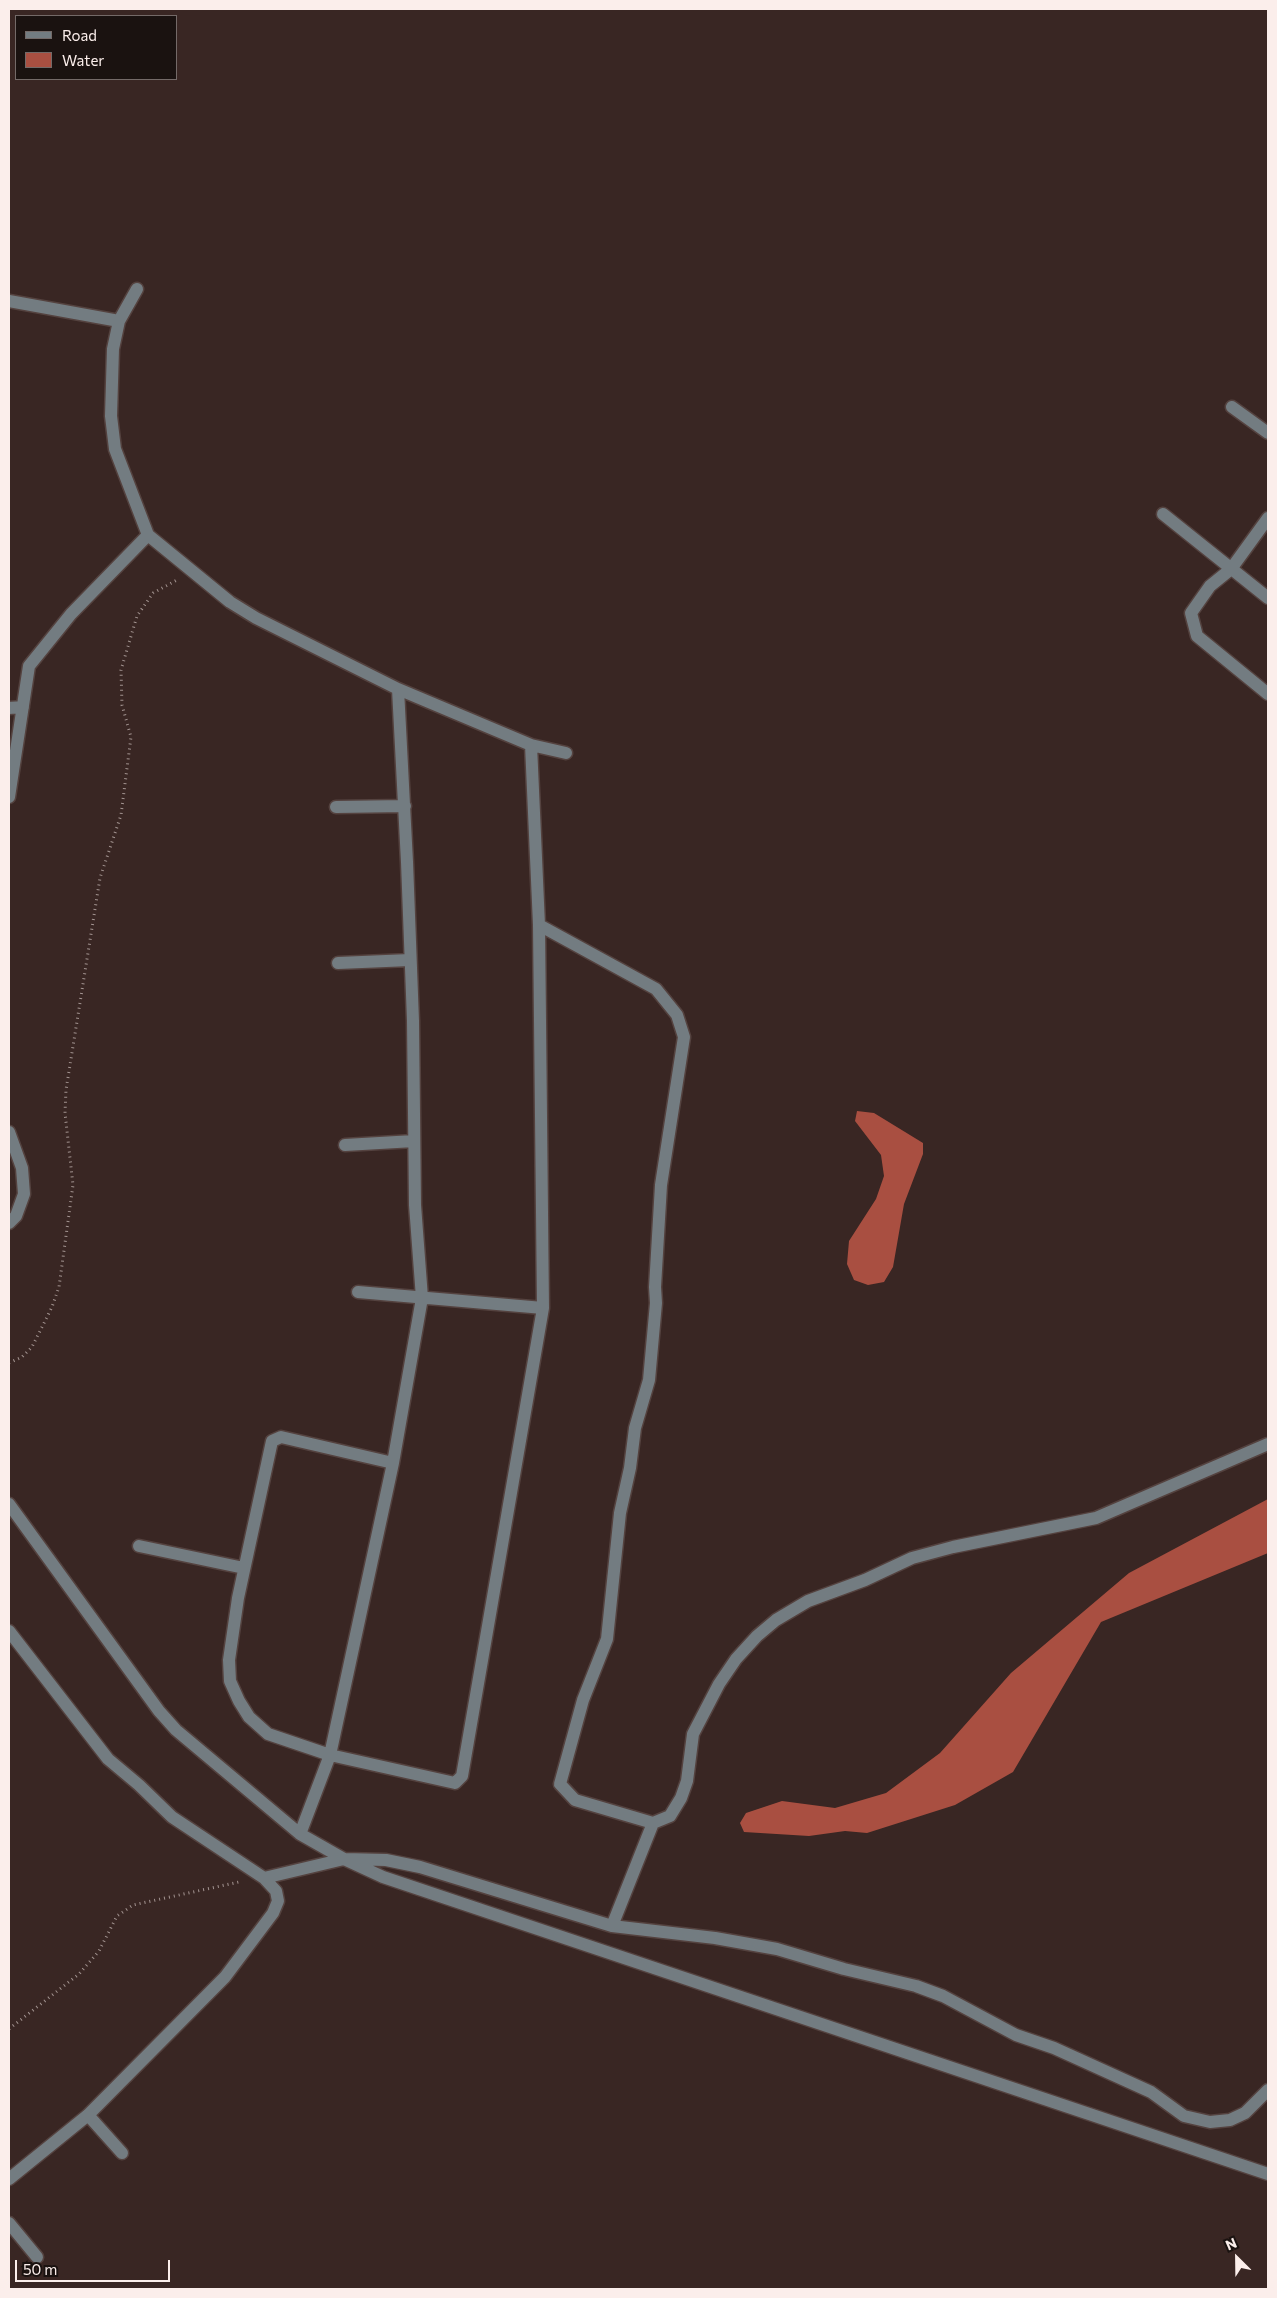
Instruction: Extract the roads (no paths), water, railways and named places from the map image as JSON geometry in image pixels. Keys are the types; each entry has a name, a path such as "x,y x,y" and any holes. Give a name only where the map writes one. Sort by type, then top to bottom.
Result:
{"street":[{"path":"137,289 119,322 113,349 111,416 115,449 148,535 196,572 230,602 256,618 398,689 531,745 566,753"},
{"path":"9,301 119,322"},
{"path":"1232,407 1268,433"},
{"path":"1164,514 1268,598"},
{"path":"1268,518 1231,569 1210,586 1191,612 1198,636 1268,694"},
{"path":"9,797 29,666 71,614 148,535"},
{"path":"300,1834 330,1755 393,1462 422,1298 415,1205 405,806 398,689"},
{"path":"9,708 23,707"},
{"path":"393,1462 276,1438 269,1446 244,1568 229,1660 230,1681 239,1701 249,1716 268,1734 330,1755 455,1783 462,1776 542,1308 539,925 531,745"},
{"path":"336,807 405,806"},
{"path":"539,925 656,989 677,1014 684,1037 661,1185 655,1287 656,1303 648,1380 635,1428 630,1468 620,1513 607,1639 583,1700 560,1784 575,1800 653,1824 670,1816 681,1798 686,1781 693,1734 719,1684 736,1659 757,1636 776,1620 808,1601 865,1580 912,1558 953,1547 1096,1518 1268,1444"},
{"path":"338,963 410,960"},
{"path":"9,1132 22,1168 24,1194 16,1216 9,1223"},
{"path":"345,1145 414,1141"},
{"path":"358,1292 542,1308"},
{"path":"9,1504 159,1711 176,1730 300,1834 344,1860 383,1877 1268,2174"},
{"path":"139,1546 244,1568"},
{"path":"9,2179 88,2115 225,1977 256,1937 278,1901 276,1891 264,1878 172,1817 139,1785 108,1759 10,1634"},
{"path":"612,1926 653,1824"},
{"path":"264,1878 344,1860 386,1860 420,1867 612,1926 716,1938 778,1949 844,1969 916,1986 943,1996 1016,2035 1054,2048 1151,2092 1184,2116 1210,2122 1230,2120 1245,2113 1268,2090"},
{"path":"88,2115 122,2153"},
{"path":"9,2223 37,2257"}],"water":[{"path":"857,1111 874,1113 923,1143 923,1154 904,1204 893,1267 884,1282 868,1285 854,1280 847,1264 849,1241 876,1199 884,1176 881,1155 855,1121"},
{"path":"1268,1499 1268,1553 1101,1622 1013,1772 955,1805 867,1833 845,1831 809,1836 744,1832 740,1823 746,1813 782,1801 835,1808 886,1793 940,1753 1011,1673 1129,1573"}]}
